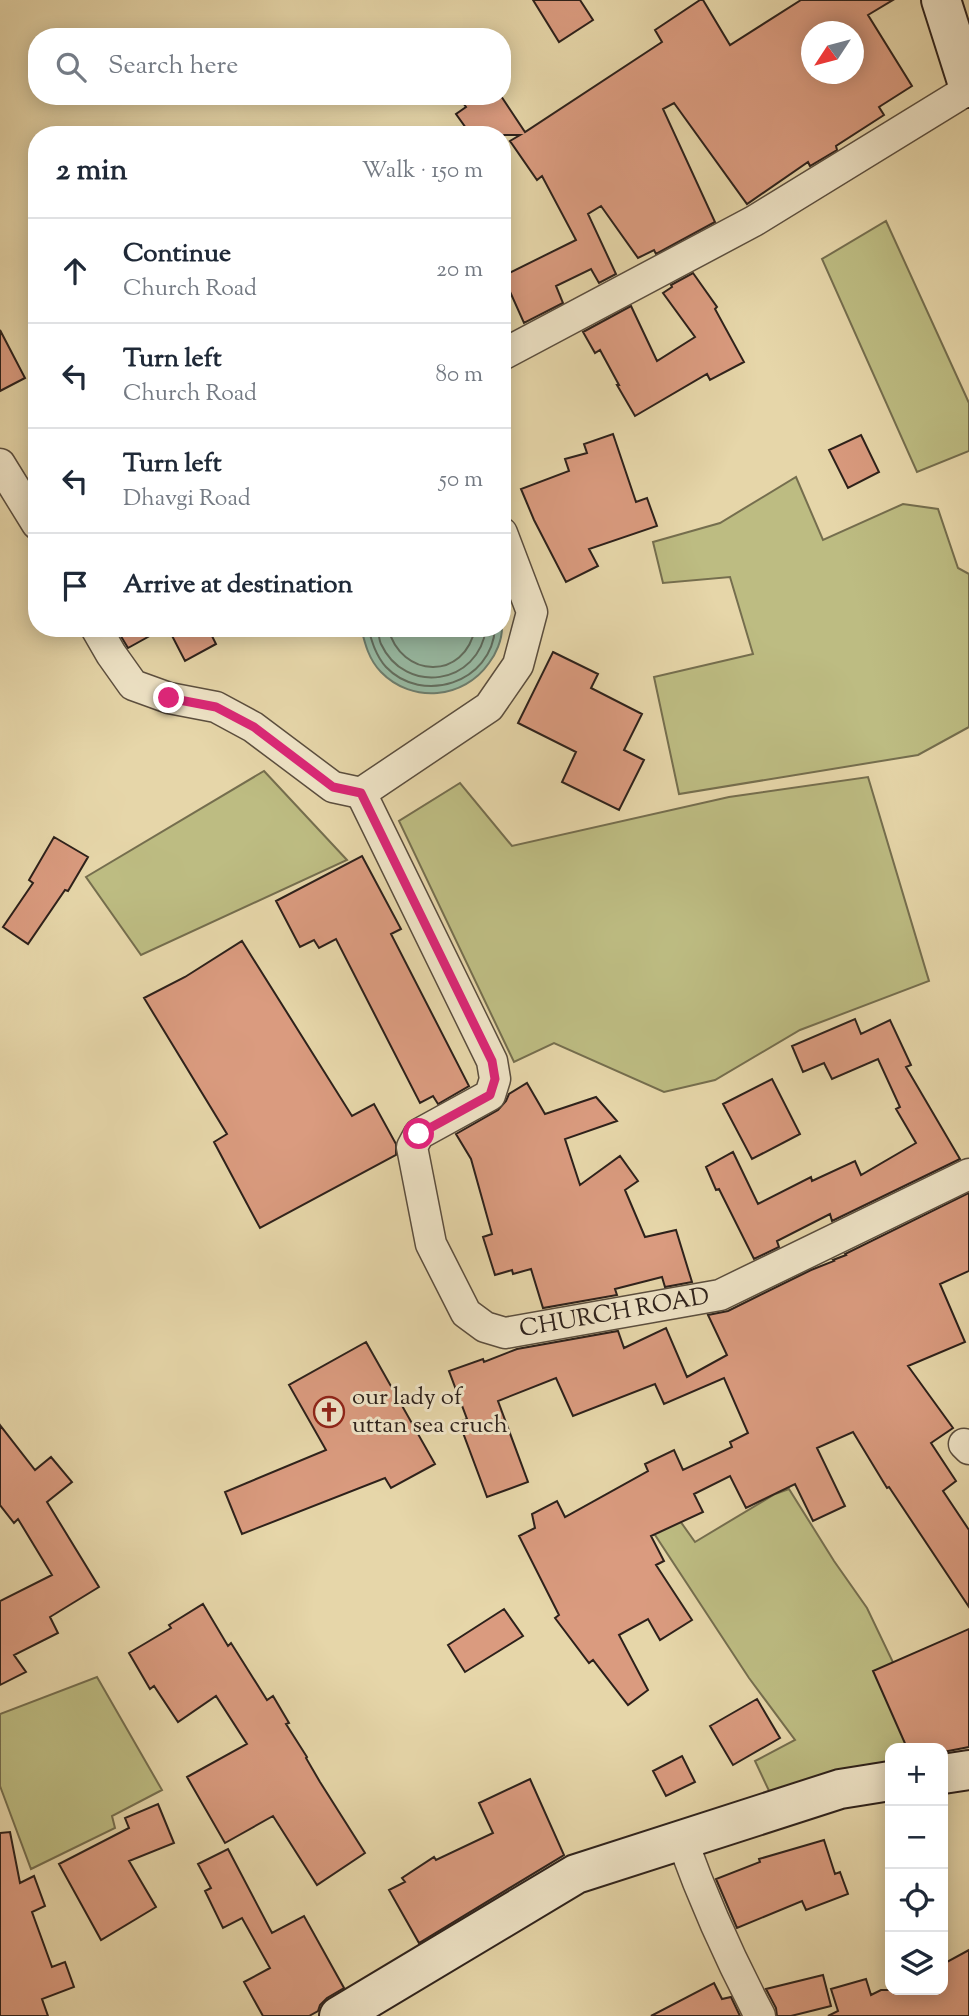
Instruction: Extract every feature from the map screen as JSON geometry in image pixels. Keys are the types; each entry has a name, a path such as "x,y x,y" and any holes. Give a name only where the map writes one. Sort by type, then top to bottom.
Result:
{"street":[{"path":"511,350 754,221 969,88 941,0"},
{"path":"0,464 28,509"},
{"path":"101,637 133,685 169,698 216,707 254,727 333,787 361,793 489,707 518,665 532,612 511,557"},
{"name":"CHURCH ROAD","path":"361,793 492,1061 495,1079 490,1095 419,1134 412,1147 431,1244 466,1314 485,1327 505,1333 720,1295 969,1174"},
{"path":"948,1773 969,1770"},
{"path":"339,2016 576,1874 839,1789 885,1782"},
{"path":"682,1840 704,1901 760,2016"}],"shaded area":[{"path":"886,221 969,403 969,451 917,472 822,259"},
{"path":"796,477 823,540 903,504 938,509 958,568 969,574 969,727 918,755 679,794 654,677 753,654 730,577 663,583 653,542 720,523"},
{"path":"264,771 347,860 141,955 86,877"},
{"path":"868,777 929,981 800,1030 715,1080 664,1092 554,1043 514,1062 399,821 460,783 512,846 729,797"},
{"path":"789,1489 867,1608 901,1679 918,1739 915,1743 885,1743 885,1768 771,1795 755,1761 795,1740 749,1678 634,1503 658,1490 695,1542 775,1494"},
{"path":"97,1677 162,1790 112,1816 115,1828 31,1869 0,1786 0,1714"}],"water":[{"path":"364,637 501,637 489,663 478,675 466,684 437,693 422,693 394,682 377,667"}],"building":[{"path":"533,0 580,0 593,20 559,42"},
{"path":"700,0 703,0 730,45 801,0 893,0 868,15 912,86 879,107 884,115 836,146 837,150 810,166 808,162 747,204 674,103 663,109 715,222 656,254 654,250 638,258 601,206 588,214 616,274 599,283 591,269 556,286 563,303 524,323 511,294 511,272 576,240 542,176 537,180 511,142 520,135 511,135 511,126 465,126 456,114 466,107 465,105 507,105 525,132 662,42 655,30"},
{"path":"693,273 717,307 715,309 744,362 710,380 707,374 635,416 600,350 595,353 583,332 631,306 657,361 695,337 663,293 672,287 671,285"},
{"path":"0,330 25,378 0,391"},
{"path":"613,434 636,502 647,498 657,526 589,549 598,566 566,582 521,489 569,471 565,459 587,453 584,444"},
{"path":"861,435 879,472 848,488 829,450"},
{"path":"121,637 148,637 128,648"},
{"path":"173,637 212,637 216,644 185,661"},
{"path":"553,652 598,674 591,688 642,714 624,750 644,760 619,810 562,782 576,752 518,723"},
{"path":"54,837 88,857 68,891 65,890 28,944 3,927 33,883 29,880"},
{"path":"362,856 401,929 391,934 469,1086 438,1104 433,1096 420,1103 336,939 319,948 314,940 300,947 276,901"},
{"path":"242,941 352,1116 374,1104 396,1144 396,1155 260,1228 214,1142 227,1134 144,998 185,977"},
{"path":"855,1019 861,1034 890,1020 911,1065 906,1067 960,1159 832,1221 830,1214 777,1241 779,1247 754,1259 706,1167 733,1152 758,1204 811,1177 812,1181 855,1161 861,1175 916,1143 896,1109 900,1107 878,1059 832,1079 824,1063 803,1072 792,1046"},
{"path":"772,1079 800,1134 752,1159 723,1104"},
{"path":"527,1083 545,1114 596,1097 617,1121 565,1139 580,1185 620,1156 638,1181 625,1190 645,1237 676,1230 692,1282 665,1287 662,1277 615,1289 617,1295 543,1308 531,1269 513,1274 512,1270 495,1275 483,1237 492,1234 471,1159 456,1134 498,1110 509,1094"},
{"path":"969,1193 969,1271 940,1284 965,1342 908,1366 953,1428 931,1443 956,1481 943,1491 969,1530 969,1607 889,1487 887,1488 853,1432 817,1448 845,1506 813,1521 795,1484 746,1508 730,1476 694,1494 703,1512 651,1536 664,1561 656,1565 692,1620 660,1640 648,1619 619,1635 648,1690 628,1705 593,1660 589,1663 555,1618 559,1615 519,1536 535,1528 532,1514 557,1501 565,1517 648,1471 645,1464 674,1450 683,1470 732,1447 730,1442 748,1433 724,1378 664,1404 655,1384 573,1416 556,1378 498,1401 528,1482 487,1497 459,1422 467,1419 449,1371 483,1359 484,1362 517,1349 618,1331 624,1348 666,1328 687,1377 727,1355 708,1315 728,1311"},
{"path":"366,1342 435,1464 391,1488 385,1478 242,1534 225,1492 326,1450 289,1385"},
{"path":"0,1425 35,1470 51,1457 72,1482 47,1502 99,1587 50,1617 58,1633 14,1655 26,1672 0,1685 0,1601 52,1575 18,1519 14,1523 0,1505"},
{"path":"203,1604 228,1646 231,1643 267,1700 273,1696 289,1723 286,1724 365,1853 317,1885 273,1816 225,1843 187,1777 247,1744 216,1696 178,1722 154,1686 150,1689 129,1653 171,1628 169,1625"},
{"path":"504,1609 523,1636 465,1672 448,1645"},
{"path":"969,1629 969,1747 948,1751 948,1743 905,1743 873,1671"},
{"path":"757,1699 780,1738 733,1765 710,1726"},
{"path":"682,1756 695,1782 666,1796 653,1771"},
{"path":"530,1779 564,1855 419,1943 389,1890 405,1882 402,1878 434,1857 436,1860 493,1833 479,1803"},
{"path":"158,1804 174,1843 129,1861 156,1907 101,1940 59,1864 129,1828 125,1818"},
{"path":"10,1832 20,1883 34,1876 45,1906 32,1912 52,1967 65,1962 74,1987 42,1999 48,2016 0,2016 0,1833"},
{"path":"824,1840 835,1874 840,1872 848,1894 806,1910 802,1901 737,1928 716,1879 760,1862 759,1859"},
{"path":"228,1849 272,1933 304,1916 344,1988 327,1998 318,2011 309,2016 263,2016 244,1982 270,1968 242,1918 223,1928 205,1891 211,1888 198,1864"},
{"path":"969,1950 969,2016 828,2016 838,2011 831,1989 866,1979 871,1995 885,1990 885,1995 948,1995 948,1961"},
{"path":"823,1975 831,2006 791,2016 777,2016 766,1989"},
{"path":"714,1983 722,1999 731,1997 740,2016 651,2016"}],"place":[{"name":"our lady of uttan sea cruch","path":"329,1412"}],"route":[{"path":"169,698 216,707 254,727 333,787 361,793 492,1061 495,1079 490,1095 419,1134"}]}
